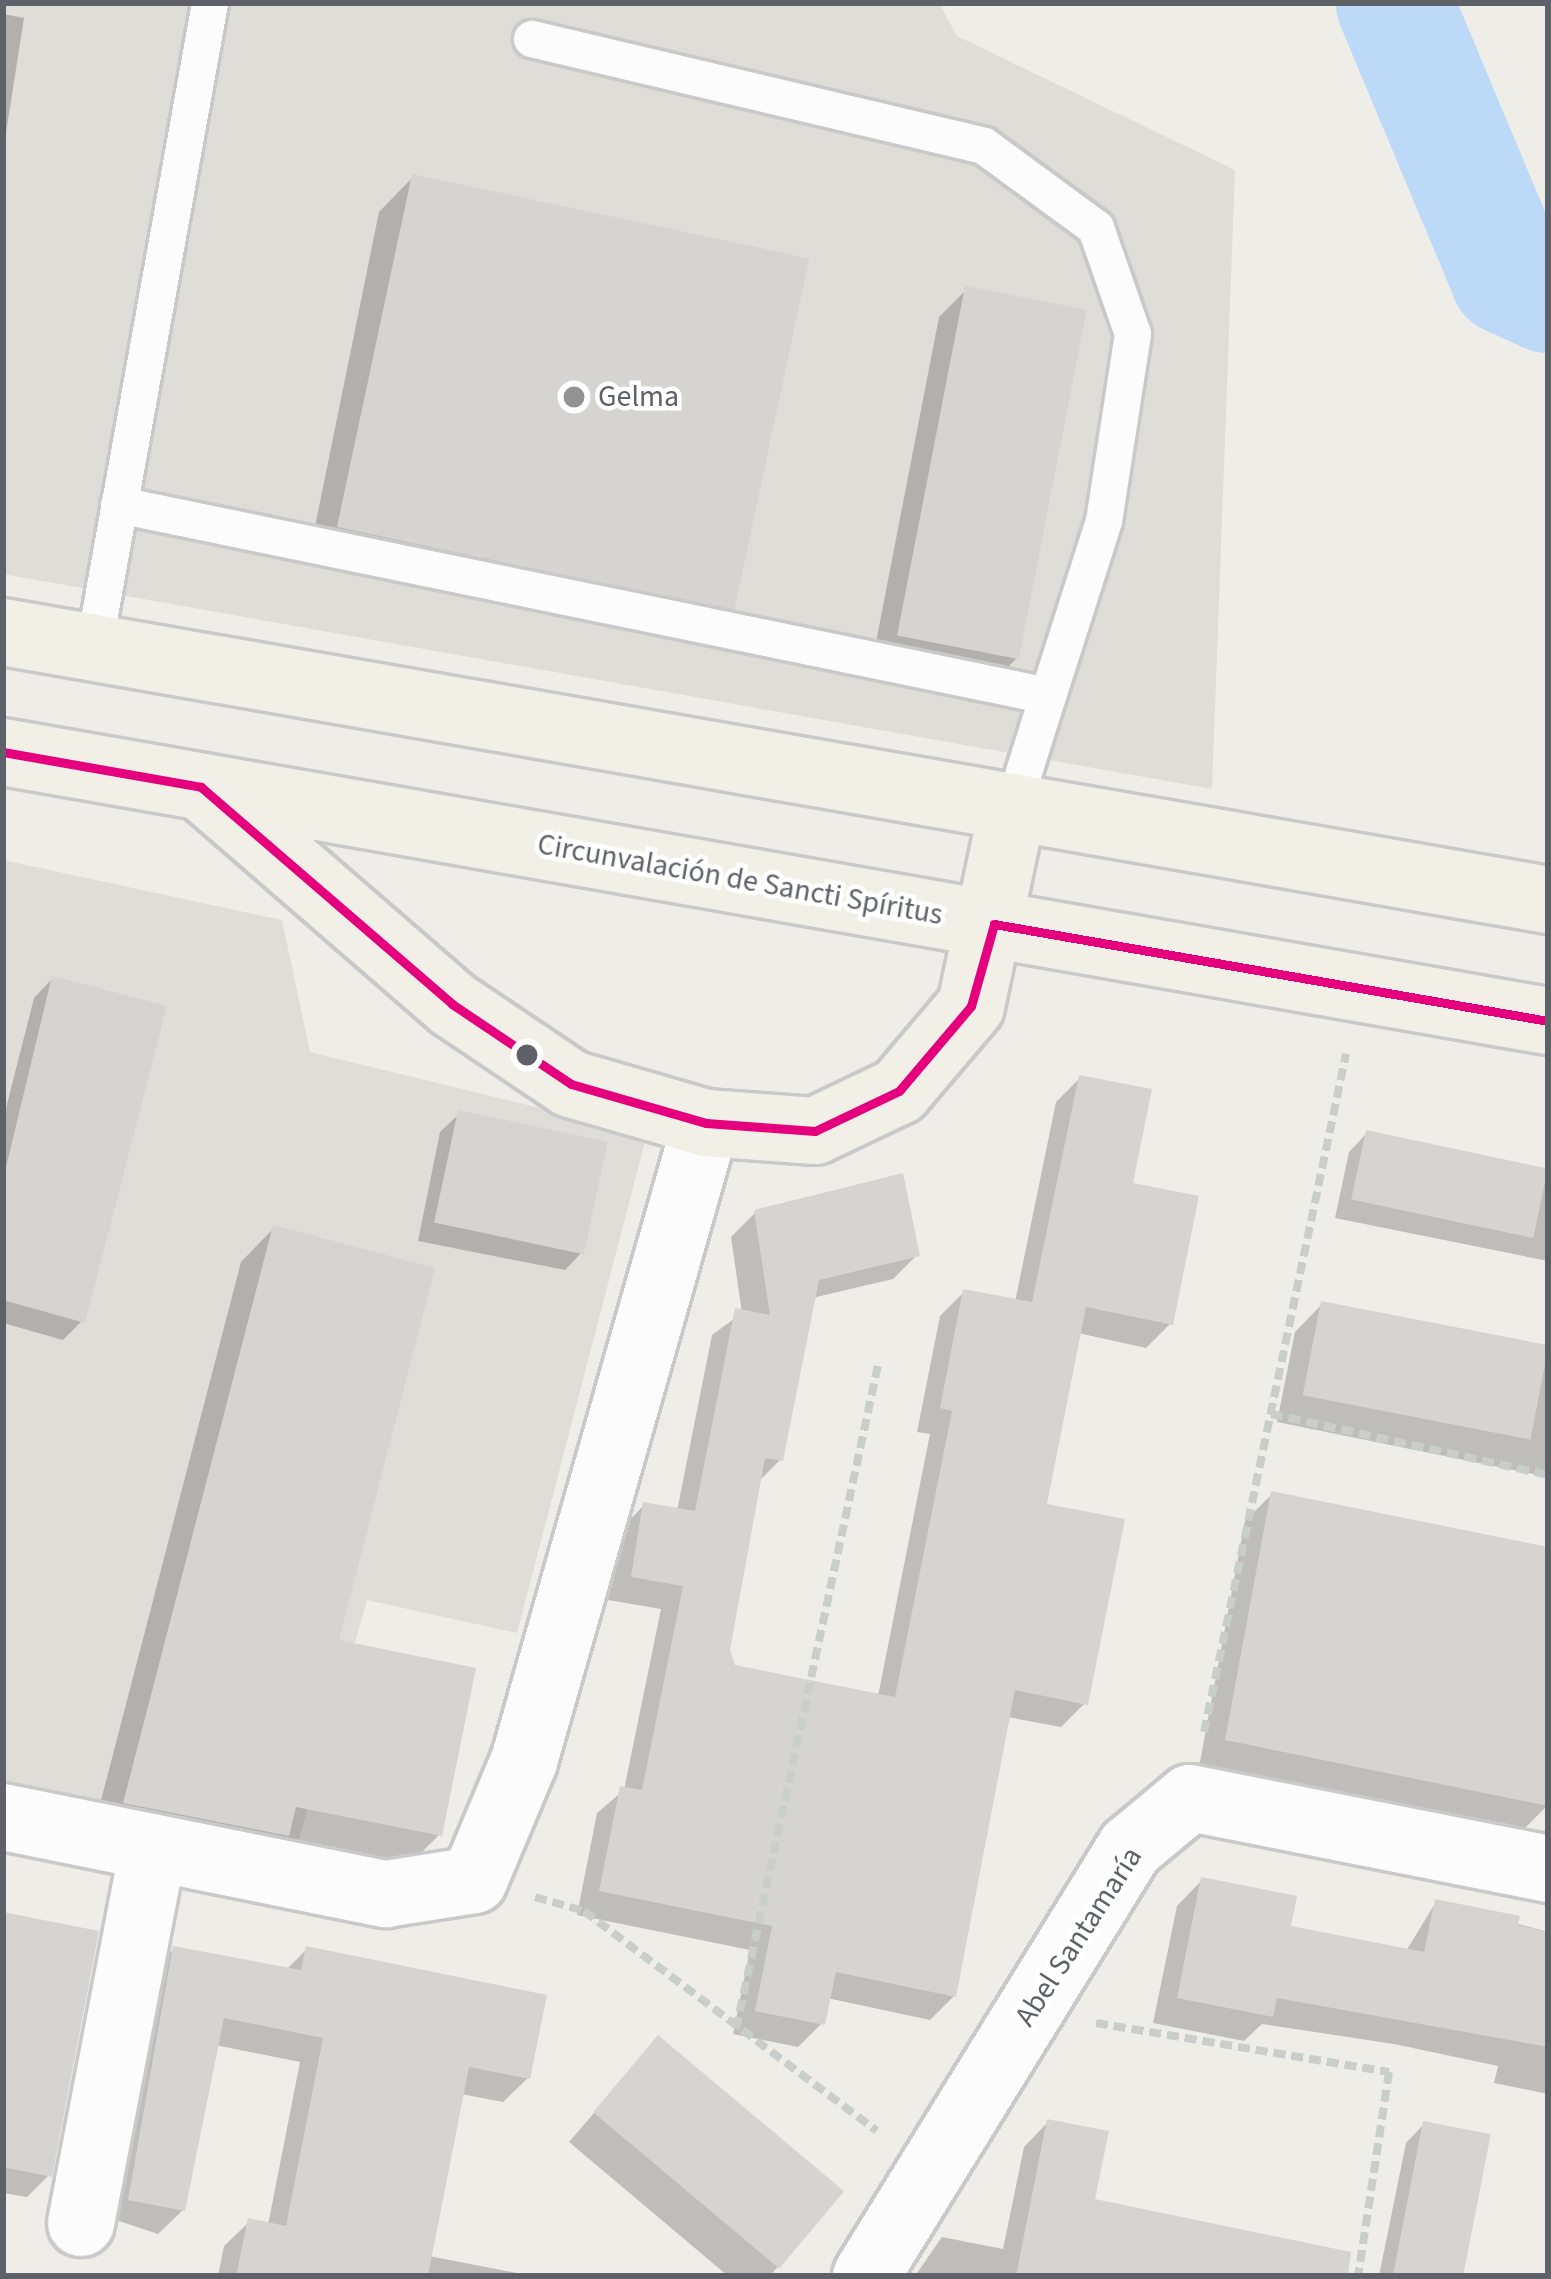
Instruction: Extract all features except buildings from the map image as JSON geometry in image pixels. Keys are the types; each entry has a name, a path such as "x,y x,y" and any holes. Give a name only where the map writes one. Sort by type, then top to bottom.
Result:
{"highway":[{"path":"3,632 1548,900"},
{"name":"Circunvalación de Sancti Spíritus","path":"6,760 201,787 1548,1022"},
{"path":"201,787 452,1004 571,1084 706,1123 815,1131 899,1091 971,1006 994,924 1013,807"}],"street":[{"path":"3,1817 152,1855 386,1894 474,1880 524,1760 706,1123"},
{"path":"1190,1798 1548,1869"},
{"name":"Abel Santamaría","path":"866,2276 1130,1848 1190,1798"},
{"path":"82,2223 152,1855"}],"lane":[{"path":"94,648 210,3"},
{"path":"532,39 984,146 1096,228 1132,334 1104,521 1013,807"},
{"path":"118,505 1048,697"}],"path":[{"path":"1190,1798 1359,988"},
{"path":"736,2030 878,1365"},
{"path":"1271,1414 1548,1475"},
{"path":"474,1880 584,1911 736,2030 932,2171"},
{"path":"1029,2012 1389,2072 1358,2276"}],"shaded area":[{"path":"3,3 939,3 957,36 1235,170 1212,789 3,574"},
{"path":"3,860 282,920 310,1052 647,1134 517,1633 367,1600 297,1846 3,1785"}],"waterway":[{"path":"1394,3 1508,276 1548,294"}],"transit line":[{"path":"3,752 201,787 452,1004 571,1084 706,1123 815,1131 899,1091 971,1006 994,924 1548,1021"}],"place":[{"name":"Gelma","path":"574,397"}]}
